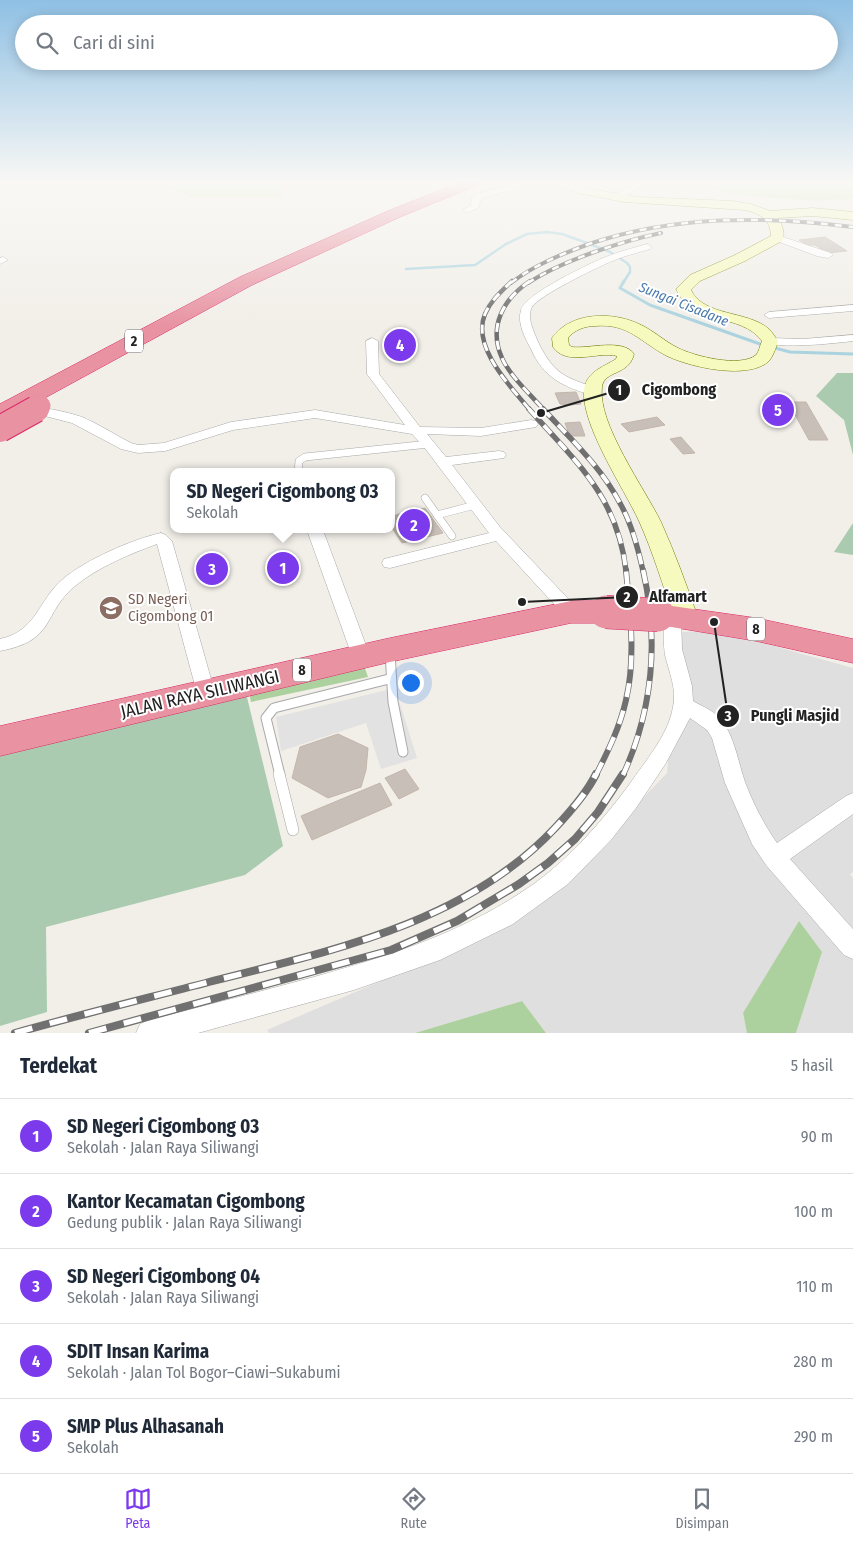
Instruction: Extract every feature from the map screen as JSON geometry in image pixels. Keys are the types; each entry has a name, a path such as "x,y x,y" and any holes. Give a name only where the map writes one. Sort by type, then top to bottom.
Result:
{"highway":[{"name":"2","path":"0,414 31,403 255,284 370,230"},
{"name":"2","path":"0,429 31,403"},
{"name":"JALAN RAYA SILIWANGI","path":"0,741 206,693 380,662 571,612 606,612 672,617"},
{"name":"8","path":"672,617 779,633 853,651"}],"main road":[{"path":"672,617 676,586 650,520 601,429 592,391 597,378 624,362 627,357 624,353 616,350 574,352 563,349 560,340 561,336 568,328 581,324 610,321 627,324 674,353 700,362 722,365 753,362 768,347 768,336 760,330 698,306 688,299 683,289 695,278 740,258 777,238 778,230"}],"street":[{"path":"777,238 820,254 828,255"},
{"path":"592,391 560,378 551,372 540,357 527,329 525,312 528,304 534,298 608,259 647,248"},
{"path":"768,315 853,308"},
{"path":"768,347 853,338"},
{"path":"372,341 373,374 416,432 444,462 475,505 571,612"},
{"path":"0,414 37,410 61,415 80,421 126,446 138,449 165,447 226,427 315,414 416,432 437,430 480,432 531,424"},
{"path":"444,462 499,455"},
{"path":"316,533 380,662"},
{"path":"390,563 500,535"},
{"path":"0,644 11,644 33,630 66,584 87,570 143,544 162,538 206,693"},
{"path":"149,1033 274,1001 365,975 441,948 503,918 530,901 556,881 606,832 622,811 677,724 683,705 682,681 674,654 672,617"},
{"path":"683,705 705,717 718,730 735,783 751,821 774,858 853,947"},
{"path":"774,858 853,802"}],"lane":[{"path":"298,468 299,462 305,458 429,444"},
{"path":"425,498 452,536"},
{"path":"437,515 475,505"},
{"path":"293,830 266,718 268,712 380,662 403,752"}],"shaded area":[{"path":"719,631 853,668 853,872 850,874 853,878 853,1033 796,1033 822,952 743,1013 747,1033 546,1033 522,1001 415,1033 269,1033 267,1030 497,931 593,850 667,773 680,632"},
{"path":"395,688 417,758 381,769 366,723 281,751 276,717"}],"green space":[{"path":"837,373 853,373 853,455 844,420 816,396"},
{"path":"853,523 853,555 834,552"},
{"path":"363,663 368,677 251,702 248,688"},
{"path":"245,689 283,846 245,875 46,927 47,1012 0,1026 0,744"},
{"path":"799,921 822,952 796,1033 747,1033 743,1013"},
{"path":"522,1001 546,1033 415,1033"}],"building":[{"path":"825,237 847,251 828,253 815,245 808,245 799,240"},
{"path":"576,392 581,404 560,404 555,393"},
{"path":"788,402 806,402 828,440 809,440"},
{"path":"657,417 665,425 629,432 621,424"},
{"path":"580,422 585,436 570,436 565,423"},
{"path":"681,437 695,453 683,454 670,439"},
{"path":"425,508 443,533 402,543 395,532 395,515"},
{"path":"338,734 368,748 366,770 361,787 328,798 292,778 300,747"},
{"path":"405,769 419,789 399,799 385,778"},
{"path":"380,783 392,805 312,840 301,816"}],"waterway":[{"name":"Sungai Cisadane","path":"406,269 475,265 506,244 527,234 547,232 562,234 587,243 610,252 627,263 630,267 630,272 623,283"},
{"name":"Sungai Cisadane","path":"624,281 620,288 650,305 760,344 790,352 853,354"}],"railway":[{"path":"511,283 539,265 559,256 621,234 642,230"},
{"path":"528,283 557,267 592,253 628,241 661,233"},
{"path":"512,281 487,309 482,327 483,340 495,366 530,410"},
{"path":"530,281 512,296 501,315 497,335 498,347 505,365 544,410"},
{"path":"529,409 578,464 604,501 614,522 626,571"},
{"path":"543,409 585,454 613,491 625,513 637,545 643,571"},
{"path":"596,775 617,729 629,684 631,635 626,570"},
{"path":"623,775 641,725 647,700 650,674 651,622 643,570"},
{"path":"15,1033 349,945 439,910 481,888 520,861 555,828 583,795 596,774"},
{"path":"89,1033 391,950 457,921 519,884 548,863 575,839 598,812 623,774"}],"place":[{"name":"SDIT Insan Karima","path":"400,345"},
{"name":"SMP Plus Alhasanah","path":"778,410"},
{"name":"Cigombong","path":"541,413"},
{"name":"Kantor Kecamatan Cigombong","path":"414,525"},
{"name":"SD Negeri Cigombong 03","path":"283,568"},
{"name":"SD Negeri Cigombong 04","path":"212,569"},
{"name":"Alfamart","path":"522,602"},
{"name":"SD Negeri Cigombong 01","path":"111,608"},
{"name":"Pungli Masjid","path":"714,622"}]}
